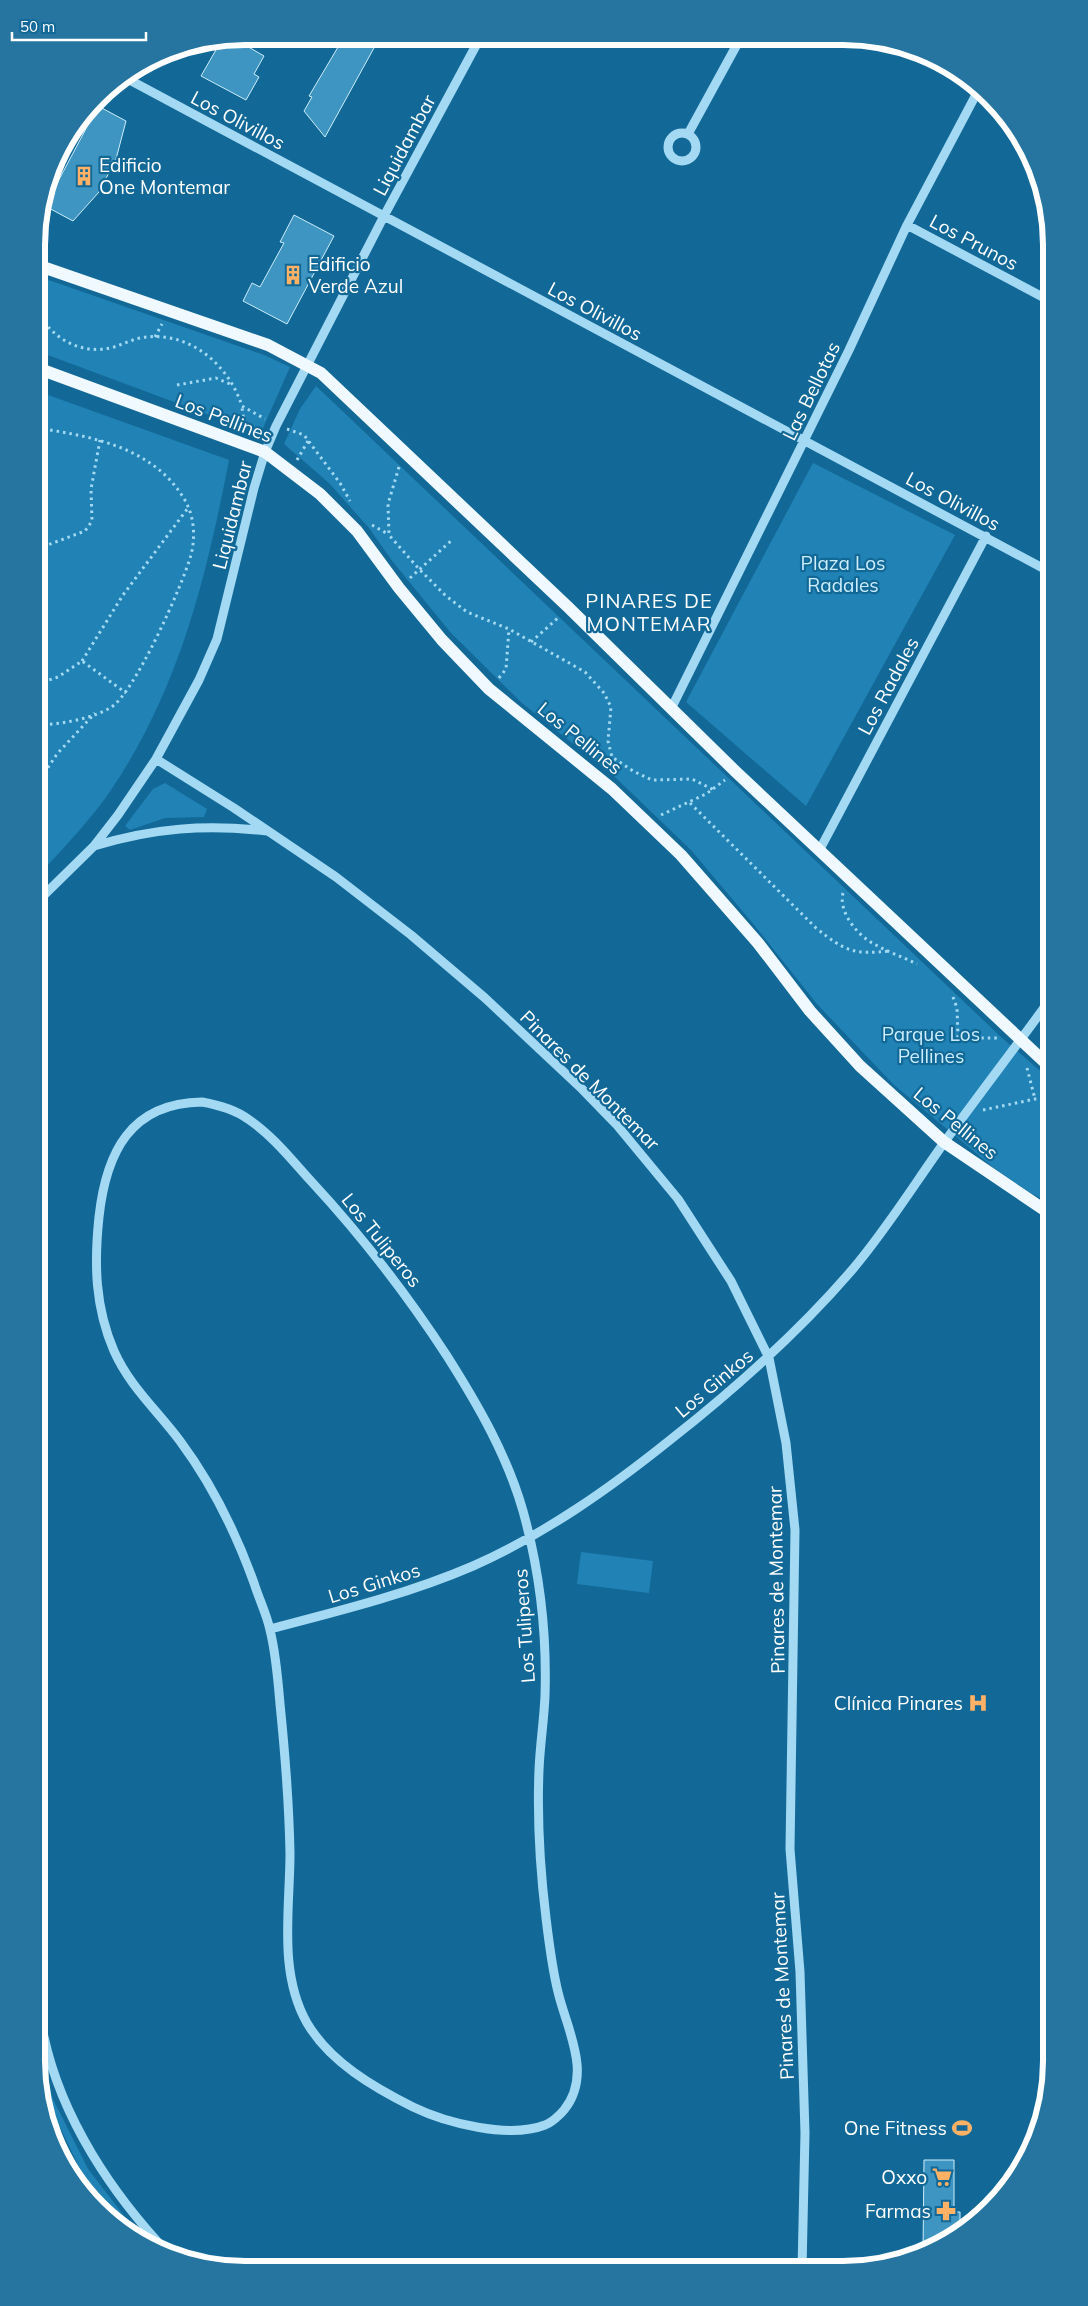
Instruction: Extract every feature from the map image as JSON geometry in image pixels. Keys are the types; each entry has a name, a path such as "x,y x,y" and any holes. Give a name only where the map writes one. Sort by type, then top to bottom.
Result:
{"main road":[{"path":"45,267 268,345 308,365 327,378 568,607 735,771 1043,1062"},
{"name":"Los Pellines","path":"45,371 265,452 291,470 357,531 399,588 442,640 489,689 571,754 646,821 708,884 810,1011 860,1066 944,1142 1043,1209"}],"street":[{"name":"Liquidambar","path":"45,893 94,846 156,759 199,680 218,638 249,508 265,452 276,426 384,216 476,45"},
{"path":"688,134 737,45"},
{"name":"Los Olivillos","path":"131,81 804,442 986,536 1043,568"},
{"name":"Las Bellotas","path":"671,709 804,442 907,224 976,95"},
{"name":"Los Prunos","path":"907,224 1043,297"},
{"name":"Los Radales","path":"819,851 986,536"},
{"name":"Pinares de Montemar","path":"156,759 336,877 411,935 486,998 616,1124 660,1176 705,1240 731,1281 769,1358 786,1443 795,1530 790,1849 800,1972 805,2124 802,2258"},
{"name":"Pinares de Montemar","path":"94,846 121,838 170,828 225,826 269,832"},
{"name":"Los Ginkos","path":"270,1628 328,1614 425,1585 475,1565 530,1538 614,1484 720,1400 769,1358 853,1269 906,1200 944,1142 1043,1010"},
{"name":"Los Tuliperos","path":"202,1102 224,1107 243,1115 279,1147 348,1221 408,1297 471,1394 506,1462 530,1538 538,1576 545,1645 545,1700 539,1770 539,1846 542,1888 553,1968 578,2065 575,2093 563,2111 546,2125 499,2130 474,2127 420,2110 382,2091 340,2061 326,2049 304,2018 292,1984 289,1967 288,1795 284,1740 270,1628 226,1517 180,1440 148,1404 121,1365 107,1333 100,1306 96,1279 96,1244 101,1196 109,1166 119,1145 133,1127 158,1110 172,1105 202,1102"},
{"path":"45,2043 57,2080 77,2126 107,2180 155,2239"}],"path":[{"path":"45,322 53,333 70,343 89,349 108,348 140,338 155,337 185,342 211,357 232,385 242,406 244,423 234,440"},
{"path":"177,385 216,378 232,385"},
{"path":"242,406 276,426 304,435 340,483 351,503"},
{"path":"45,430 114,444 149,462 168,477 184,497 194,522 191,554 170,606 126,693 111,708 63,724 45,725"},
{"path":"45,546 85,531 92,521 91,489 100,440"},
{"path":"291,470 308,441"},
{"path":"389,535 388,504 394,477 405,452"},
{"path":"45,681 58,676 82,661 123,595 188,508"},
{"path":"364,520 389,535 446,596 467,612 509,629 585,672 604,693 611,706 608,741 612,756 633,771 652,780 692,779 714,790"},
{"path":"399,588 452,540"},
{"path":"531,642 568,607"},
{"path":"489,689 506,669 509,629"},
{"path":"82,661 126,693"},
{"path":"45,772 57,754 95,713"},
{"path":"646,821 690,803 714,790 735,771"},
{"path":"690,803 816,928 834,942 850,951 867,953 891,951"},
{"path":"848,878 842,898 846,913 855,929 872,944 919,965"},
{"path":"948,991 957,1008 958,1038 1020,1040"},
{"path":"964,1116 1035,1099 1043,1099"}],"green space":[{"path":"45,279 264,355 290,367 259,437 228,422 45,354"},
{"name":"Parque Los Pellines","path":"316,386 1001,1037 1043,1073 1043,1199 994,1168 894,1085 817,1004 691,850 615,777 522,703 451,633 393,562 369,528 329,483 284,444 300,409"},
{"path":"45,394 229,460 211,547 200,589 188,630 173,670 156,710 136,749 113,787 76,834 45,868"},
{"name":"Plaza Los Radales","path":"813,463 955,535 806,806 686,702"},
{"path":"165,783 207,809 204,817 165,818 130,830 125,826 153,789"},
{"path":"581,1552 653,1561 649,1593 577,1584"},
{"path":"45,2070 53,2099 88,2169 131,2225 105,2204 84,2177 51,2109"}],"building":[{"path":"245,45 264,56 254,74 259,77 246,100 201,76 217,47"},
{"path":"339,45 376,45 325,137 304,111 312,97 309,96"},
{"name":"Edificio One Montemar","path":"100,107 126,121 116,159 99,192 73,221 49,208 52,193 93,115"},
{"name":"Edificio Verde Azul","path":"294,215 334,236 287,324 243,301 252,283 260,287 284,243 280,242"},
{"path":"924,2160 954,2160 954,2212 960,2212 960,2223 923,2244"}],"place":[{"name":"Edificio One Montemar","path":"84,176"},
{"name":"Edificio Verde Azul","path":"293,275"},
{"name":"Clínica Pinares","path":"978,1703"},
{"name":"One Fitness","path":"962,2128"},
{"name":"Oxxo","path":"942,2177"},
{"name":"Farmas","path":"946,2211"}],"district":[{"name":"PINARES DE MONTEMAR","path":"649,612"}]}
